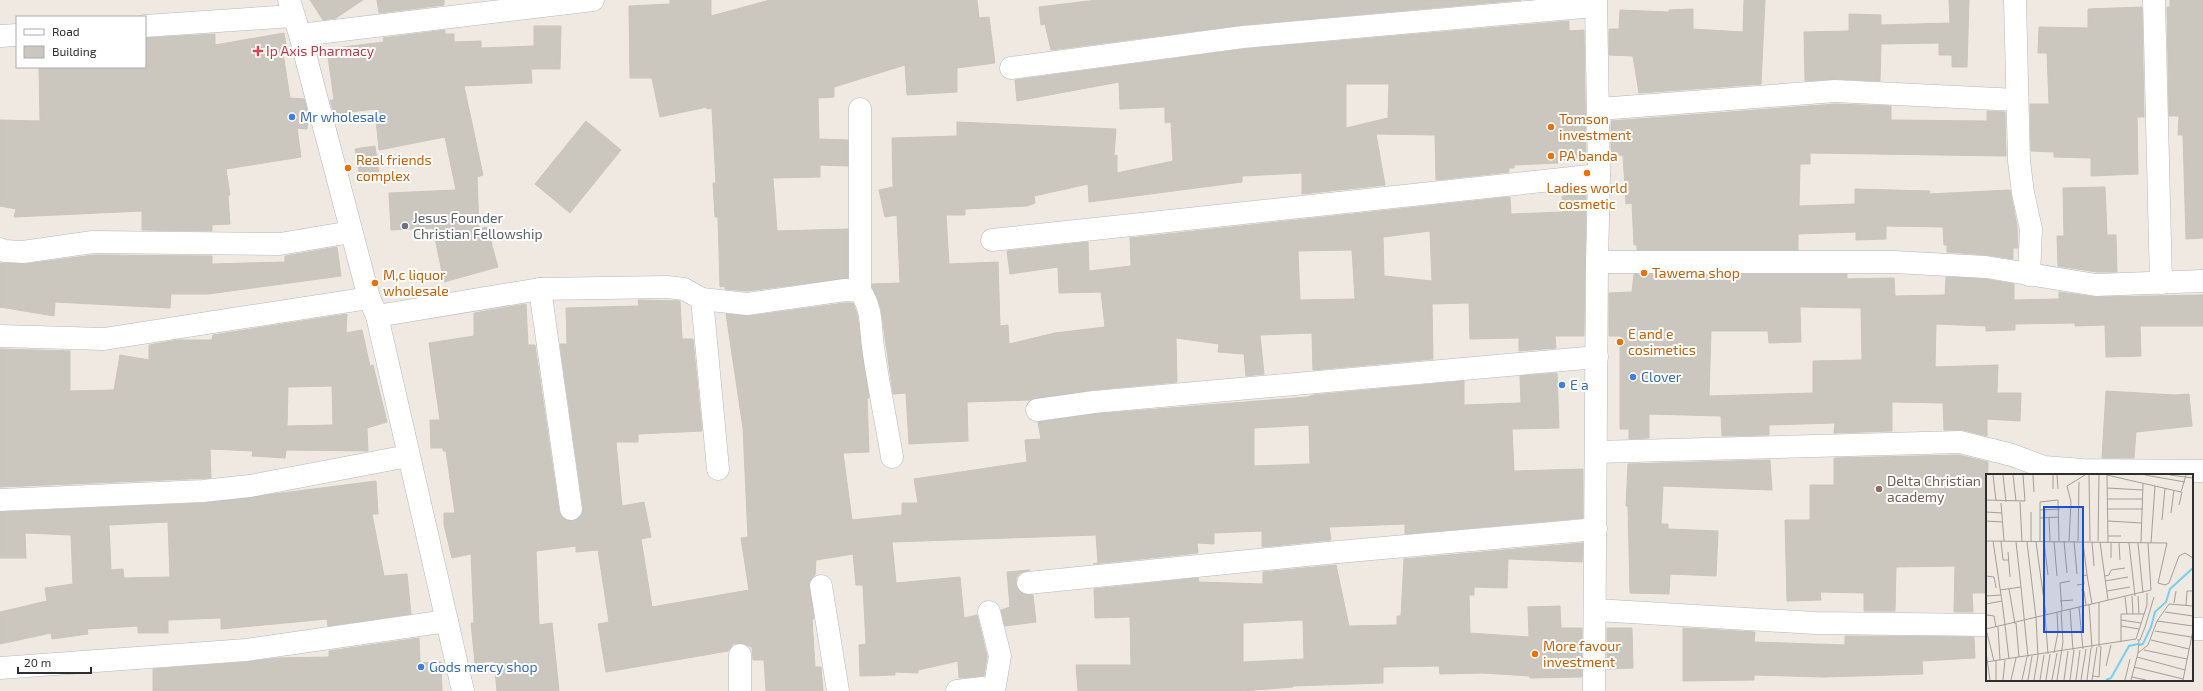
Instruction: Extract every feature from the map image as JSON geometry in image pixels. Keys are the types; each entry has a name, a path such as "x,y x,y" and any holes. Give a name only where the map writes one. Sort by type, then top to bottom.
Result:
{"street":[{"path":"146,26 593,0"},
{"path":"2015,0 2019,161 2023,193 2031,229 2029,275"},
{"path":"2154,0 2162,284"},
{"path":"1011,68 1273,34 1596,3 1600,175 1597,262 1596,610 1594,691"},
{"path":"294,17 351,232 373,307 463,691"},
{"path":"0,36 16,35"},
{"path":"1599,108 1835,91 2018,100"},
{"path":"860,108 860,291 867,301 871,317 873,347 892,457"},
{"path":"992,240 1600,175"},
{"path":"0,249 4,251 23,252 93,242 280,244 351,232"},
{"path":"1597,262 1894,262 1986,267 2096,285 2162,284 2203,281"},
{"path":"0,336 104,339 540,289 684,288 702,299 747,304 845,290 860,291"},
{"path":"540,289 572,508"},
{"path":"702,299 718,469"},
{"path":"1037,410 1094,402 1597,357"},
{"path":"1597,452 1960,442 2012,455 2044,467 2082,470 2203,471"},
{"path":"0,500 203,491 250,486 408,456"},
{"path":"1028,583 1327,553 1596,529"},
{"path":"821,586 838,691"},
{"path":"1596,610 1814,623 1986,625"},
{"path":"989,612 1000,656 994,691"},
{"path":"0,668 246,650 447,621"},
{"path":"740,655 740,691"},
{"path":"957,691 982,688 989,691"}],"building":[{"path":"310,0 363,0 336,18 323,20"},
{"path":"377,0 444,0 444,5 379,13"},
{"path":"670,0 711,0 711,16 770,0 977,0 979,18 989,17 995,63 957,68 957,92 907,95 905,65 834,87 834,97 818,98 819,139 848,140 848,166 820,165 820,177 773,178 777,231 848,229 848,278 747,291 725,289 725,286 720,287 718,217 715,217 713,183 716,183 712,108 707,109 707,107 660,117 652,78 630,78 629,6 670,4"},
{"path":"1097,0 1521,0 1242,25 1051,50 1045,24 1041,25 1039,7"},
{"path":"1744,0 1765,0 1761,84 1639,93 1633,56 1609,55 1609,29 1619,29 1620,10 1669,12 1669,10 1693,9 1693,29 1743,32"},
{"path":"1949,0 1969,0 1967,67 1952,67 1952,55 1939,55 1939,43 1881,44 1880,81 1836,79 1805,81 1804,32 1849,31 1849,14 1881,15 1881,25 1950,23"},
{"path":"2170,0 2203,0 2203,238 2186,239 2183,135 2178,135 2179,116 2169,116 2167,7 2170,7"},
{"path":"2142,7 2144,117 2137,117 2138,174 2091,176 2091,158 2054,157 2054,152 2031,151 2030,104 2049,104 2047,53 2038,53 2039,27 2088,28 2088,9"},
{"path":"1569,21 1569,31 1584,30 1586,158 1558,160 1558,163 1514,165 1514,168 1509,168 1509,172 1436,180 1435,135 1376,134 1385,185 1302,194 1302,173 1242,176 1242,182 1089,202 1088,184 1034,196 1035,203 1027,206 965,209 965,215 946,215 949,264 998,262 1000,326 1008,325 1009,344 1055,333 1105,327 1101,292 1059,293 1058,267 1010,274 1007,251 1088,242 1089,271 1131,266 1130,238 1510,197 1511,214 1563,212 1562,196 1586,195 1584,336 1555,336 1556,348 1519,351 1519,338 1470,339 1469,303 1432,304 1433,359 1313,370 1312,333 1260,335 1264,374 1246,376 1244,354 1218,352 1219,344 1176,338 1177,382 1092,390 1030,400 967,402 968,441 909,444 906,393 893,394 881,309 872,287 872,284 900,283 897,215 885,217 879,190 893,187 892,138 957,136 957,122 1116,129 1114,156 1117,155 1117,173 1173,161 1171,122 1165,123 1165,107 1120,109 1119,82 1017,101 1015,80 1244,49","holes":["1346,84 1389,84 1388,118 1346,128","1430,231 1432,281 1384,276 1383,237","1352,250 1355,299 1300,300 1298,251"]},
{"path":"534,26 561,26 560,69 531,69 532,83 464,86 483,175 477,177 479,229 487,227 498,267 444,282 433,228 391,230 389,193 456,190 445,137 379,150 375,109 334,114 330,100 334,100 327,49 384,42 383,38 445,30 445,34 454,34 454,42 481,41 481,48 534,46"},
{"path":"284,33 287,50 283,53 290,98 304,99 309,117 307,129 297,128 301,157 226,169 230,195 228,196 230,224 212,225 212,231 142,230 142,211 14,217 16,209 0,206 0,120 40,121 39,68 146,68 146,38 215,34 215,45"},
{"path":"1835,104 1891,106 1891,120 1987,121 1987,111 2005,112 2006,156 1810,153 1810,164 1800,164 1799,206 1855,204 1855,189 1930,191 1929,194 2010,190 2017,226 2018,248 2013,248 2013,259 1987,255 1947,252 1947,245 1944,245 1943,227 1886,226 1886,239 1856,240 1856,232 1798,234 1798,250 1637,250 1637,245 1634,245 1632,203 1626,204 1623,155 1611,156 1611,121"},
{"path":"586,121 621,150 570,213 535,184"},
{"path":"375,146 379,175 360,178 355,149"},
{"path":"2105,187 2107,235 2116,235 2117,272 2097,272 2058,266 2057,236 2064,236 2063,188"},
{"path":"337,247 341,276 208,294 171,294 170,308 55,302 54,316 0,307 0,263 25,264 94,255 212,256 212,264 285,262 285,256"},
{"path":"1634,274 1847,274 1847,279 1894,278 1895,296 1945,295 1946,277 1985,279 2014,284 2014,300 2059,299 2059,292 2096,297 2203,295 2203,326 2140,326 2141,356 2106,357 2105,325 2075,326 2075,323 2015,324 2015,330 1986,331 1986,326 1936,324 1935,367 1998,365 1997,393 2021,393 2020,421 1987,419 1987,436 1963,430 1944,430 1943,403 1892,402 1892,431 1834,433 1835,423 1769,425 1769,435 1722,436 1721,416 1649,414 1649,438 1629,439 1629,429 1620,429 1620,336 1609,336 1609,293 1632,292","holes":["1800,307 1861,308 1862,360 1813,361 1813,393 1709,396 1711,331 1768,331 1769,343 1801,342"]},
{"path":"638,300 680,301 682,339 693,339 702,431 638,434 638,442 616,442 622,506 644,502 651,537 641,539 652,607 749,590 741,538 748,537 743,428 726,314 749,316 853,303 857,314 869,398 867,398 869,452 843,453 852,520 902,515 902,503 918,503 914,479 1027,462 1025,440 1041,439 1038,422 1095,414 1308,397 1313,395 1464,381 1464,405 1521,403 1520,376 1557,373 1559,428 1512,429 1514,471 1583,469 1583,518 1405,534 1405,524 1329,527 1331,540 1262,547 1262,531 1214,533 1214,544 1197,543 1198,553 1093,564 1098,563 1096,535 892,542 896,583 960,577 964,618 977,615 987,656 984,676 959,678 958,661 918,670 918,673 895,672 895,675 860,676 859,645 866,644 863,585 856,585 853,554 816,560 815,575 809,582 814,619 812,619 815,667 821,667 823,691 766,691 764,660 753,660 752,647 740,643 733,644 728,651 606,672 598,624 609,622 598,550 576,552 576,546 536,551 539,625 552,623 559,691 497,691 494,661 475,663 471,623 474,623 471,554 452,558 444,525 444,513 455,513 446,451 443,451 443,448 431,448 430,420 440,420 429,343 474,336 474,313 526,304 528,345 535,345 559,511 561,516 566,520 573,521 582,514 583,507 560,344 567,344 566,308 639,306","holes":["1309,425 1310,464 1254,466 1254,428"]},
{"path":"347,314 346,333 362,330 370,366 373,365 387,422 367,428 368,451 286,450 285,458 252,456 253,451 210,449 211,478 0,487 0,349 70,351 70,391 114,390 120,355 149,360 149,345 178,340 212,340 213,335","holes":["332,386 333,425 287,426 288,387"]},
{"path":"2106,391 2174,395 2189,394 2192,426 2136,432 2134,458 2102,458"},
{"path":"1959,455 1988,462 1988,474 1986,474 1985,593 1972,593 1973,612 1954,612 1955,566 1896,567 1895,611 1864,611 1864,593 1820,592 1821,600 1787,601 1785,520 1810,520 1810,485 1834,485 1834,458"},
{"path":"1770,460 1772,490 1663,486 1661,524 1668,524 1668,529 1718,531 1716,576 1670,574 1669,594 1630,593 1628,506 1626,506 1628,464"},
{"path":"376,481 378,514 372,514 384,576 407,574 411,614 328,626 327,619 221,629 221,618 168,620 168,633 138,633 138,626 87,629 88,634 52,639 51,633 0,644 0,612 47,601 45,588 73,584 71,535 25,533 26,558 0,558 0,512 204,503","holes":["168,522 170,577 124,578 123,569 111,570 109,525"]},
{"path":"1583,543 1582,562 1508,559 1507,588 1474,587 1474,595 1469,595 1470,633 1529,637 1528,607 1560,606 1561,628 1582,628 1582,677 1530,678 1530,676 1482,673 1440,674 1439,666 1383,667 1383,683 1293,686 1242,691 1078,691 1076,665 1131,665 1130,617 1095,618 1094,589 1198,578 1199,582 1263,584 1263,572 1336,565 1349,626 1397,625 1397,616 1401,616 1404,559","holes":["1303,620 1304,659 1243,662 1243,623"]},
{"path":"1030,570 1020,573 1016,578 1016,585 1023,594 1033,595 1036,622 1005,626 1001,610 1010,607 1007,572"},
{"path":"1607,628 1632,628 1633,668 1607,669"},
{"path":"1683,628 1755,632 1754,642 1845,645 1845,636 1974,637 1975,658 1922,661 1923,674 1823,677 1754,675 1754,680 1683,681"},
{"path":"419,638 420,663 441,662 442,691 153,691 153,669 247,662 277,658 329,657 329,651"}],"place":[{"name":"Ip Axis Pharmacy","path":"258,51"},
{"name":"Mr wholesale","path":"292,117"},
{"name":"Tomson investment","path":"1551,127"},
{"name":"PA banda","path":"1551,156"},
{"name":"Real friends complex","path":"348,168"},
{"name":"Ladies world cosmetic","path":"1587,173"},
{"name":"Jesus Founder Christian Fellowship","path":"405,226"},
{"name":"Tawema shop","path":"1644,273"},
{"name":"M,c liquor wholesale","path":"375,283"},
{"name":"E and e cosimetics","path":"1620,342"},
{"name":"Clover","path":"1633,377"},
{"name":"E a","path":"1562,385"},
{"name":"Delta Christian academy","path":"1879,489"},
{"name":"More favour investment","path":"1535,654"},
{"name":"Gods mercy shop","path":"421,667"}]}
